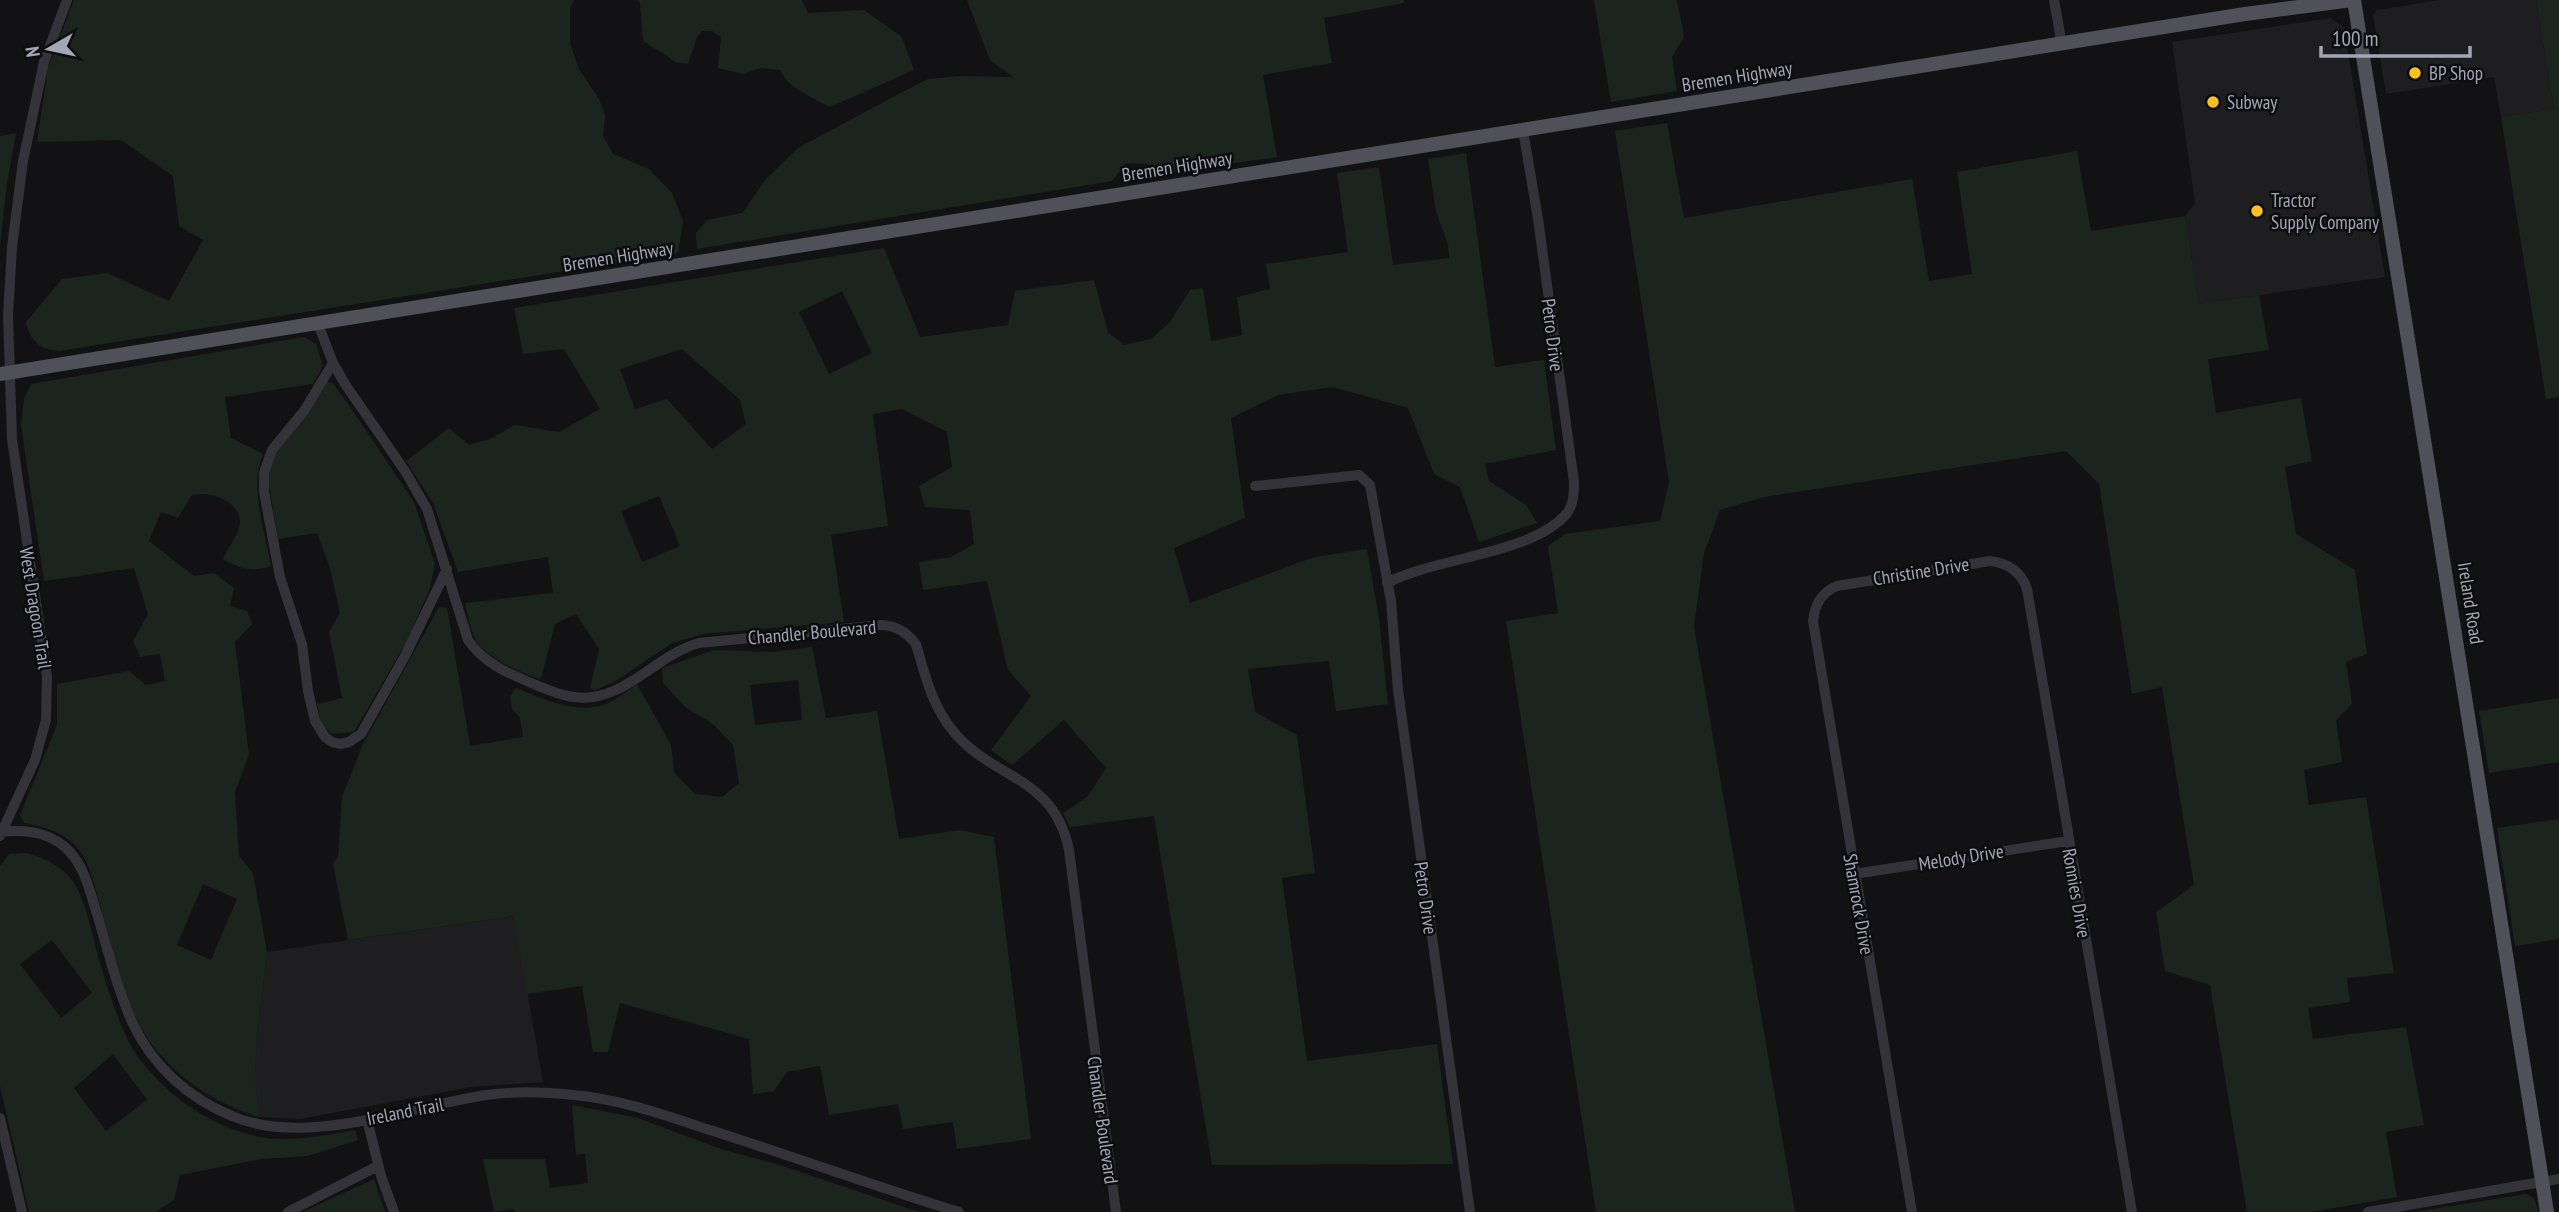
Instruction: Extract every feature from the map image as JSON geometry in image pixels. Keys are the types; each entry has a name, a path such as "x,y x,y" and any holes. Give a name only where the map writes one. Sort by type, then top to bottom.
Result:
{"main road":[{"name":"Bremen Highway","path":"4,373 2245,15 2353,0"},
{"name":"Ireland Road","path":"2353,0 2547,1212"}],"street":[{"name":"West Dragoon Trail","path":"1,833 38,751 46,720 48,698 4,373 11,252 23,161 44,62 67,0"},
{"path":"2054,0 2062,45"},
{"name":"Petro Drive","path":"1387,583 1416,570 1492,550 1539,534 1559,520 1571,505 1574,482 1523,130"},
{"name":"Chandler Boulevard","path":"318,324 333,363 417,491 435,528 468,640 475,650 499,668 541,687 573,697 603,696 674,652 699,643 882,625 896,628 909,636 916,644 936,706 954,732 973,750 1039,794 1053,808 1063,827 1069,850 1116,1212"},
{"path":"333,363 316,395 272,450 264,473 264,492 277,565 302,644 310,707 319,730 325,737 340,744 356,739 361,734 405,656 447,569"},
{"name":"Petro Drive","path":"1255,486 1351,475 1364,477 1370,485 1387,583 1414,811 1470,1212"},
{"name":"Christine Drive","path":"1821,596 1829,589 1849,582 1971,563 1999,562 2020,575"},
{"name":"Ronnies Drive","path":"2020,575 2027,589 2132,1212"},
{"name":"Shamrock Drive","path":"1821,596 1814,611 1814,633 1912,1212"},
{"name":"Ireland Trail","path":"1,833 30,831 45,835 69,850 85,875 133,1023 164,1070 193,1096 233,1117 271,1127 295,1129 491,1094 531,1093 593,1097 665,1115 959,1212"},
{"name":"Melody Drive","path":"1854,874 2068,841"},
{"path":"0,1118 22,1212"},
{"path":"367,1118 378,1166 394,1212"},
{"path":"288,1212 378,1166"},
{"path":"0,1175 13,1173"},
{"path":"2368,1212 2559,1179"}],"shaded area":[{"path":"74,0 574,0 570,8 570,44 579,69 599,99 605,115 603,136 613,154 649,169 672,193 683,221 678,253 59,351 46,349 33,339 26,322 62,279 107,273 169,301 203,240 179,226 173,176 121,140 37,142 48,68"},
{"path":"638,0 802,0 808,13 864,10 902,37 914,70 830,107 790,84 780,70 760,68 743,74 718,68 721,37 712,31 702,31 697,37 688,64 676,62 643,41"},
{"path":"967,0 1404,0 1404,3 1324,18 1332,63 1263,75 1277,157 1167,173 1147,164 1126,163 1112,181 697,249 696,233 707,220 742,213 766,179 798,148 928,79 960,76 1013,77 990,60"},
{"path":"1594,0 1677,0 1684,37 1672,57 1677,91 1611,102"},
{"path":"2439,0 2536,0 2554,109 2501,117 2494,77 2386,94 2373,15 2377,10"},
{"path":"2536,0 2559,0 2559,397 2546,399 2501,117 2554,109"},
{"path":"2331,18 2344,28 2385,277 2199,304 2185,216 2195,203 2172,42"},
{"path":"1667,123 1684,218 1912,179 1929,281 1972,274 1957,172 2077,151 2091,231 2185,216 2199,304 2259,295 2269,350 2208,359 2216,413 2301,398 2312,461 2285,467 2296,534 2355,570 2367,654 2346,662 2352,704 2336,720 2342,762 2304,770 2309,805 2366,797 2394,973 2347,978 2350,1002 2308,1008 2313,1039 2406,1027 2424,1125 2386,1132 2397,1197 2312,1212 2247,1212 2210,985 2165,971 2156,912 2194,885 2162,687 2132,694 2099,484 2066,451 1764,497 1720,510 1704,553 1694,627 1795,1212 1596,1212 1506,621 1558,613 1548,546 1565,534 1660,521 1669,482 1615,131"},
{"path":"16,133 7,183 0,246 0,136"},
{"path":"1466,153 1495,367 1544,360 1556,450 1485,464 1489,481 1526,505 1537,523 1479,542 1460,487 1434,474 1408,408 1333,387 1278,395 1231,418 1245,518 1174,548 1190,603 1314,557 1367,549 1379,618 1388,704 1336,711 1329,661 1248,669 1255,712 1297,735 1315,873 1282,878 1307,1061 1437,1044 1453,1164 1212,1165 1154,816 1070,827 1063,813 1088,796 1106,768 1064,720 1012,765 991,750 1031,696 1008,670 987,581 923,590 919,562 951,557 974,544 970,510 925,507 919,486 952,467 947,432 902,409 873,414 888,526 831,535 844,622 703,634 672,643 616,681 595,690 590,688 599,649 576,614 555,624 541,679 497,660 477,642 465,603 553,593 548,557 458,572 433,503 406,461 449,428 469,445 490,439 515,425 559,432 600,409 564,349 523,354 514,308 884,248 920,337 1008,325 1015,291 1094,280 1108,332 1124,345 1151,339 1170,322 1190,290 1203,288 1211,341 1242,335 1237,297 1270,289 1266,264 1348,252 1337,173 1379,167 1393,265 1449,258 1448,245 1436,212 1428,159","holes":["842,291 872,353 829,374 799,312","682,349 740,400 746,424 712,449 667,399 635,409 620,369","659,496 680,546 642,562 621,511"]},
{"path":"304,337 316,344 323,366 313,384 225,397 231,438 263,454 259,467 258,495 271,566 246,568 223,559 238,531 240,519 232,505 208,495 192,495 178,518 161,512 149,541 194,576 214,573 234,588 230,606 247,611 252,624 235,642 249,755 235,792 239,856 253,873 267,952 257,1035 255,1079 259,1117 202,1091 156,1050 128,1001 89,868 81,852 64,837 48,829 24,823 20,815 57,725 57,684 129,671 146,685 165,681 160,654 140,657 133,641 148,614 134,568 44,581 21,425 24,399 31,384","holes":["203,884 237,899 211,960 177,945"]},
{"path":"327,382 333,383 414,502 435,564 430,588 407,641 354,732 331,734 321,723 317,704 342,698 329,632 340,613 330,568 317,533 278,539 268,481 271,459 305,417"},
{"path":"439,607 447,608 470,746 523,737 520,718 512,709 510,697 515,688 558,704 581,708 603,705 637,684 671,745 674,772 695,794 722,797 739,783 733,745 713,724 685,707 663,683 662,668 714,650 774,652 812,647 826,718 877,711 899,839 960,830 994,837 1031,1139 957,1149 953,1122 903,1129 898,1104 829,1115 820,1066 787,1072 774,1091 753,1094 749,1039 620,1003 608,1052 593,1052 582,986 527,994 513,916 348,940 333,864 338,856 342,797 363,744","holes":["798,680 802,720 755,725 750,685"]},
{"path":"2559,698 2559,762 2489,773 2479,711"},
{"path":"2559,819 2559,939 2515,946 2497,828"},
{"path":"27,853 42,858 56,865 73,881 85,907 109,993 129,1042 142,1062 180,1100 226,1127 260,1137 295,1139 355,1130 358,1140 308,1156 261,1159 180,1175 174,1200 156,1212 29,1212 0,1086 0,866 9,854","holes":["52,940 92,993 61,1018 20,964","113,1054 147,1100 106,1131 74,1088"]},
{"path":"514,916 543,1082 471,1087 300,1119 259,1117 255,1079 257,1035 267,952"},
{"path":"572,1105 638,1118 721,1149 783,1166 919,1212 515,1212 514,1209 494,1212 483,1159 545,1159 550,1188 588,1183 585,1154 576,1155"},
{"path":"374,1179 385,1212 302,1212"},
{"path":"2526,1194 2534,1198 2539,1212 2414,1212"}],"place":[{"name":"BP Shop","path":"2415,73"},
{"name":"Subway","path":"2213,102"},
{"name":"Tractor Supply Company","path":"2257,211"}]}
